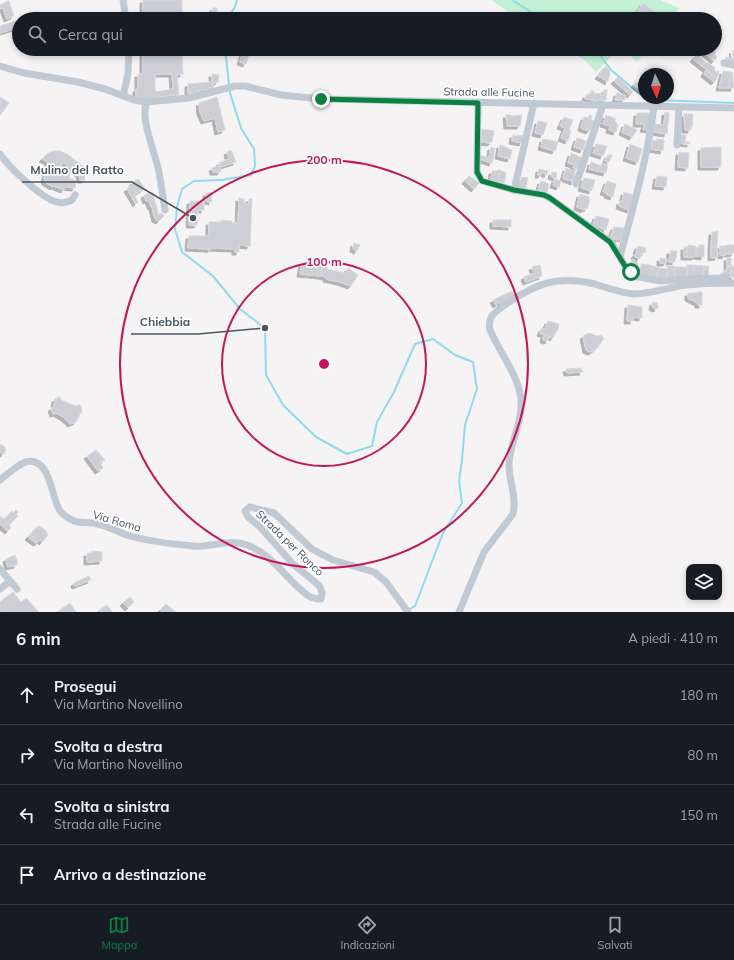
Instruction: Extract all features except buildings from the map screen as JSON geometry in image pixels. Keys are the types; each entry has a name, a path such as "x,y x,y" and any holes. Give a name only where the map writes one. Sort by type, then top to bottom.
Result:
{"street":[{"path":"122,0 125,12"},
{"path":"124,96 128,74 129,56"},
{"path":"0,60 8,68"},
{"path":"724,63 734,65"},
{"name":"Strada alle Fucine","path":"0,66 24,73 78,82 105,89 134,100 147,102 189,98 235,86 245,86 281,95 321,99 734,108"},
{"path":"147,102 144,107 145,117 159,172 165,210"},
{"path":"478,103 477,172 482,181 514,190 544,195 550,198 610,242 625,266 638,277 661,281 709,278 734,279"},
{"path":"514,190 534,103"},
{"path":"576,184 602,105"},
{"path":"620,257 646,158 651,134 654,106"},
{"path":"676,145 679,107"},
{"path":"0,154 22,178 55,202 68,202 72,200 74,195"},
{"path":"459,612 484,552 513,514 515,506 513,489 509,476 509,463 521,410 522,398 518,385 490,330 489,320 492,316 508,303 532,288 547,282 562,280 587,282 634,294 658,291 679,286 707,283 734,283"},
{"name":"Via Roma","path":"0,480 25,462 39,464 48,476 60,511 67,518 77,522 94,523 109,527 148,541 196,546"},
{"name":"Strada per Ronco","path":"196,546 233,542 245,544 257,549 277,566 307,596 315,599 321,599 322,593 320,587 293,564 259,526 248,517 245,511 250,507 262,509 274,513 312,549 333,560 374,572 386,582 408,612"},
{"path":"0,569 18,589"},
{"path":"0,589 10,581"}],"green space":[{"path":"491,0 660,0 679,8 676,12 509,12"},
{"path":"578,56 612,56 596,72 586,61"},
{"path":"631,56 642,56 637,62"}],"waterway":[{"path":"232,12 237,0"},
{"path":"512,0 531,12"},
{"path":"226,56 230,93 241,128 254,149 255,166 251,175 221,180 194,181 182,189 177,207 175,229 182,252 213,276 240,309 265,328 266,375 283,405 316,437 347,454 372,446 377,422 394,392 415,344 433,339 455,355 473,362 477,389 465,425 459,481 462,503 443,533 415,606 408,610"},
{"path":"600,56 611,70 638,93"},
{"path":"674,101 734,103"}],"place":[{"name":"Mulino del Ratto","path":"193,218"},
{"name":"Chiebbia","path":"265,328"}],"route":[{"path":"321,99 478,103 477,172 479,178 482,181 514,190 544,195 550,198 572,215 591,226 610,242 625,266 631,272"}]}
